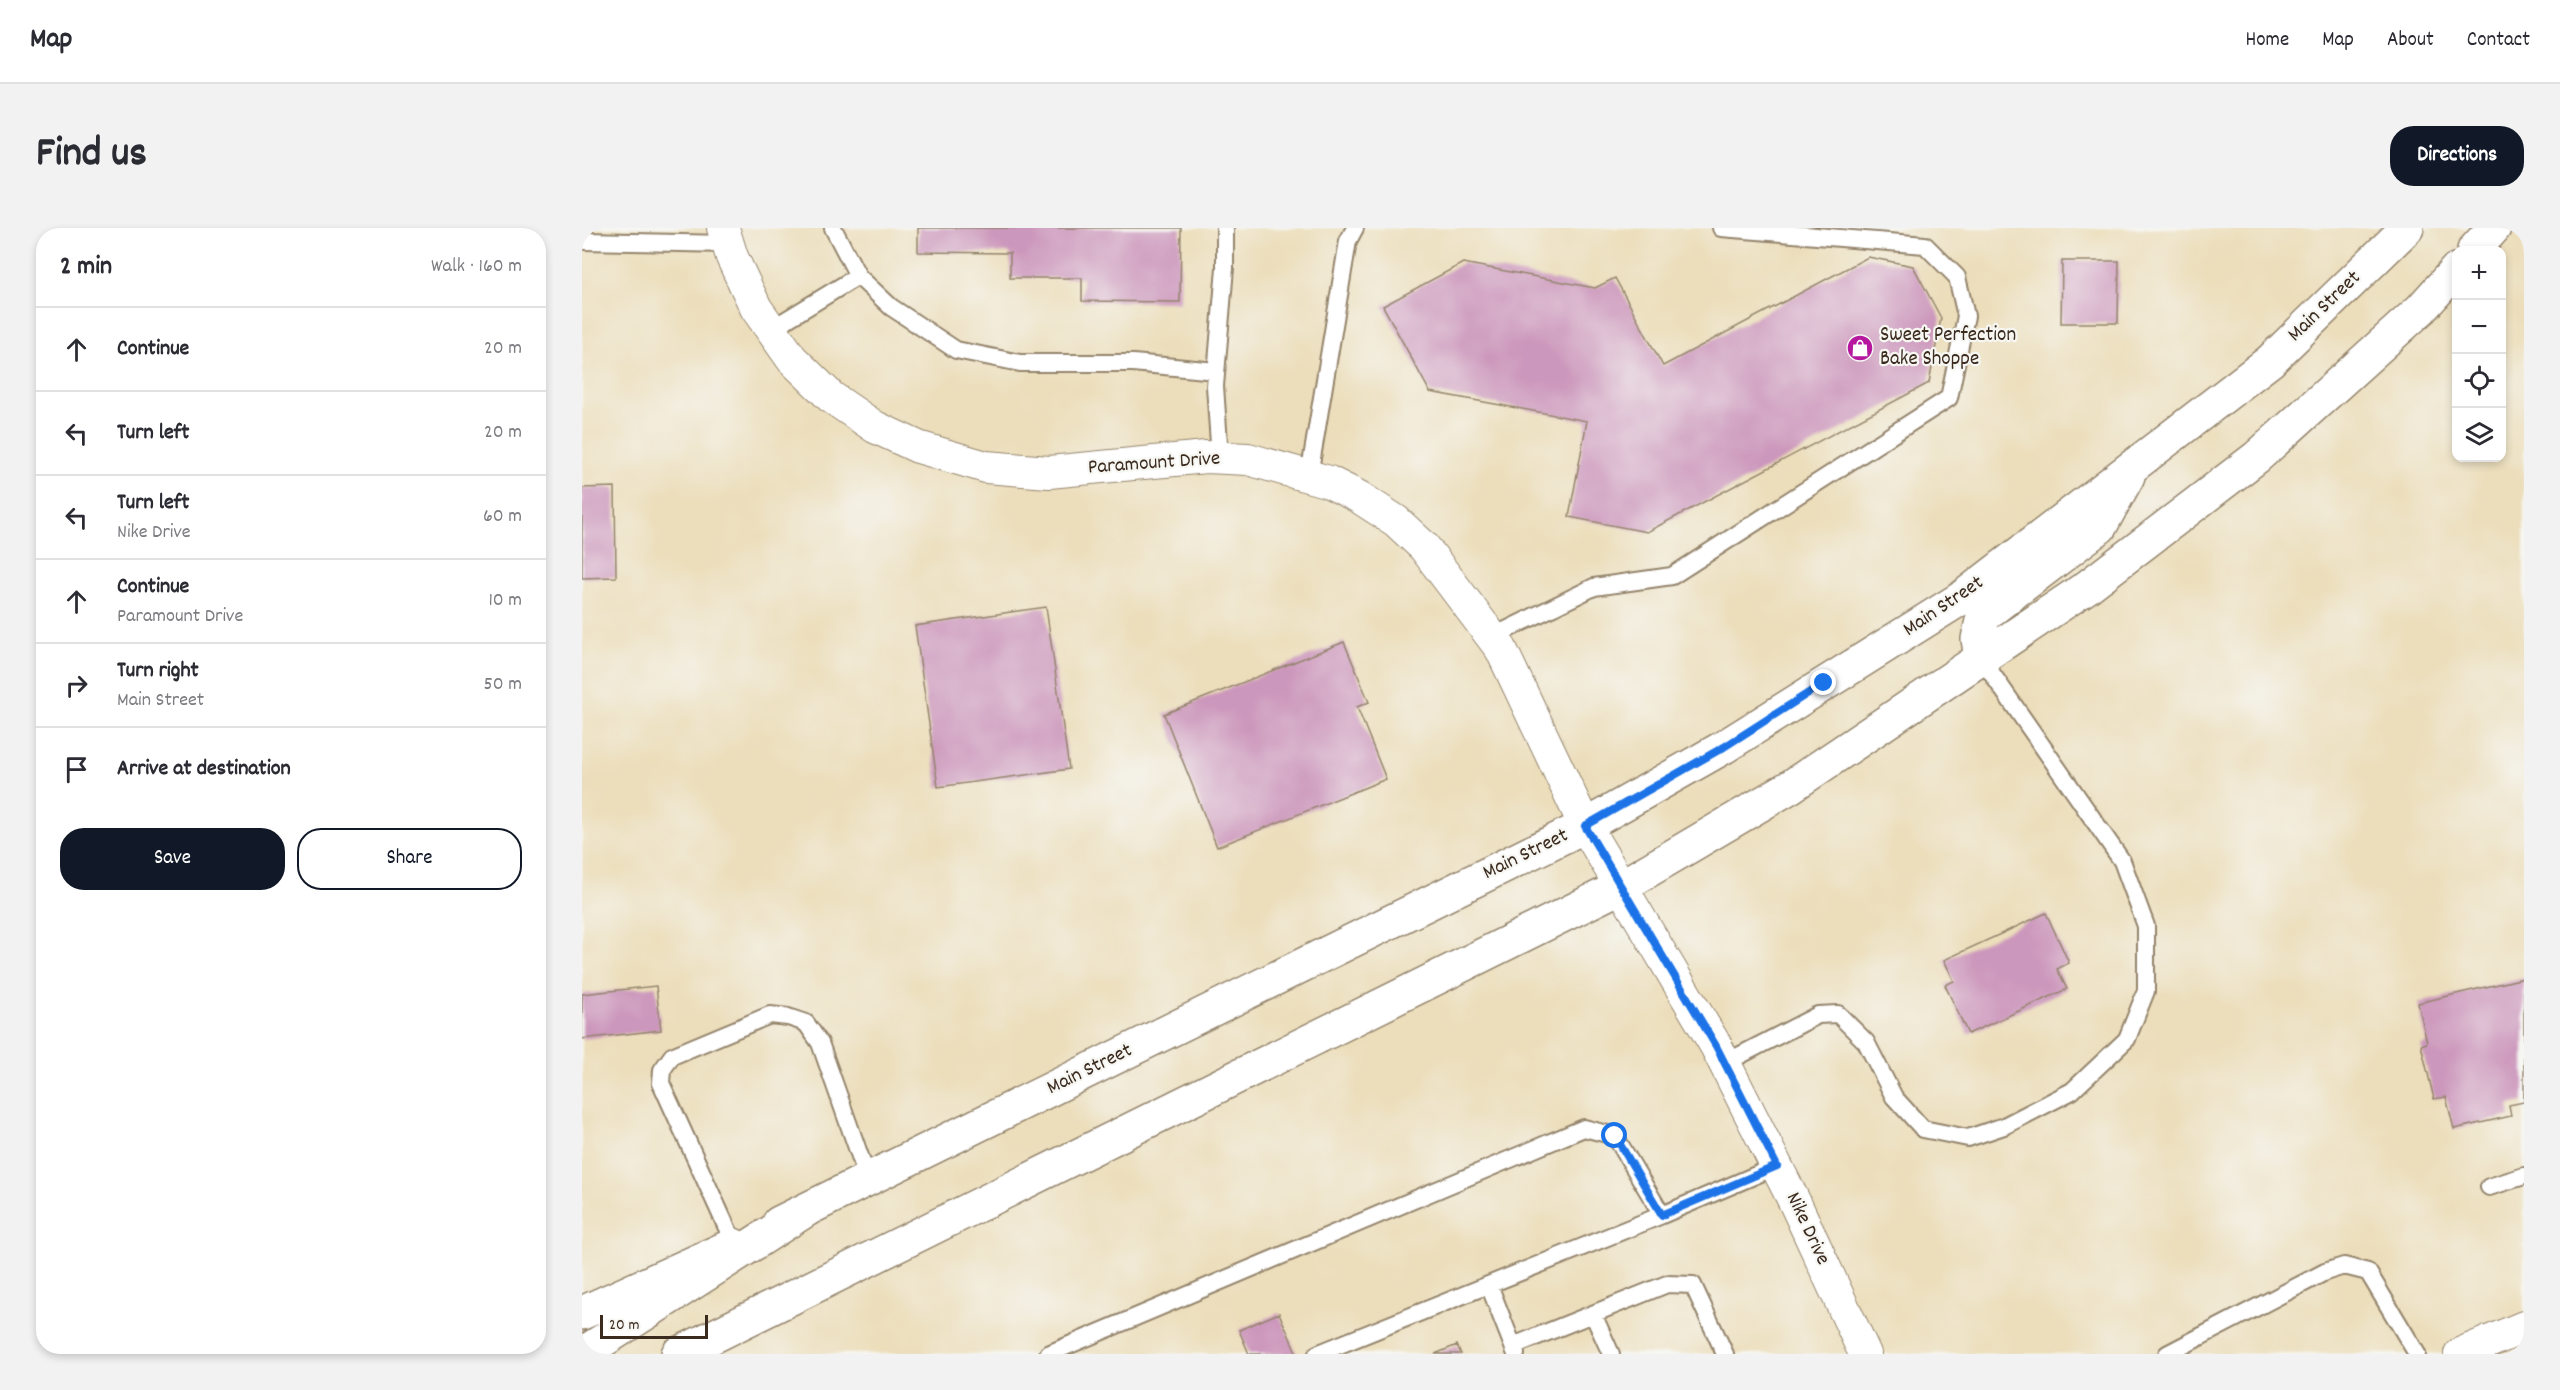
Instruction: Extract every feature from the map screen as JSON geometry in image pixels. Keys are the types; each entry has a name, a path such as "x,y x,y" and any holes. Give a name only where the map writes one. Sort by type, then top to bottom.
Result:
{"main road":[{"name":"Main Street","path":"737,1249 806,1210 868,1179 1585,826 1724,747 1960,599 2270,361 2407,228"},
{"path":"2478,246 2494,228"},
{"path":"678,1354 1622,886 1790,787 2087,586 2257,457 2421,309 2452,275"},
{"path":"1981,658 1978,639 1983,616 2100,527 2135,464"},
{"path":"582,1313 737,1249"},
{"path":"582,1354 737,1249"}],"street":[{"name":"Paramount Drive","path":"726,236 756,308 792,359 831,397 875,427 953,459 986,467 1049,472 1220,458 1248,459 1309,476 1359,497 1396,521 1438,563 1501,649 1585,826 1622,886"},
{"name":"Nike Drive","path":"1622,886 1725,1063 1777,1166 1865,1354"},
{"path":"2460,1354 2524,1327"}],"lane":[{"path":"584,228 584,241 726,236"},
{"path":"833,228 858,276 891,307 956,350 1020,363 1133,363 1216,371"},
{"path":"1220,458 1216,371 1225,228"},
{"path":"1309,476 1348,241 1355,228"},
{"path":"1492,637 1594,586 1672,576 1949,398 1966,316 1957,277 1925,245 1721,228"},
{"path":"771,329 858,276"},
{"path":"1725,1063 1818,1015 1838,1014 1866,1042 1894,1097 1923,1129 1968,1138 2004,1126 2072,1091 2127,1039 2146,991 2146,926 2126,872 2115,852 1981,658"},
{"path":"737,1249 661,1083 662,1070 672,1056 770,1015 788,1017 806,1023 820,1043 868,1179"},
{"path":"1048,1354 1584,1128 1615,1136 1662,1215"},
{"path":"1317,1354 1489,1286 1777,1166"},
{"path":"2489,1187 2524,1176"},
{"path":"2168,1354 2325,1272 2344,1266 2368,1272 2417,1354"},
{"path":"1489,1286 1515,1350 1593,1314 1667,1284 1693,1285 1725,1354"},
{"path":"1593,1314 1611,1354"}],"building":[{"path":"918,228 1181,228 1180,302 1082,301 1082,278 1010,278 1010,253 918,252"},
{"path":"1868,257 1913,266 1941,318 1929,383 1647,532 1569,517 1587,421 1430,392 1383,306 1463,263 1595,288 1615,278 1663,366"},
{"path":"2062,261 2119,261 2118,323 2061,323"},
{"path":"615,487 616,577 582,578 582,488"},
{"path":"1046,607 1069,769 938,787 915,626"},
{"path":"1344,642 1369,702 1357,707 1386,779 1217,847 1164,714"},
{"path":"2046,913 2069,963 2057,969 2067,989 1968,1034 1945,985 1954,981 1944,960"},
{"path":"2524,978 2524,1102 2509,1105 2511,1116 2454,1129 2446,1097 2434,1099 2421,1045 2427,1043 2418,1003"},
{"path":"656,986 661,1030 582,1039 582,994"},
{"path":"1279,1313 1297,1354 1249,1354 1239,1330"},
{"path":"1457,1345 1461,1354 1435,1354"}],"place":[{"name":"Sweet Perfection Bake Shoppe","path":"1860,348"}],"route":[{"path":"1615,1136 1662,1215 1777,1166 1716,1046 1585,826 1724,747 1824,683"}]}
